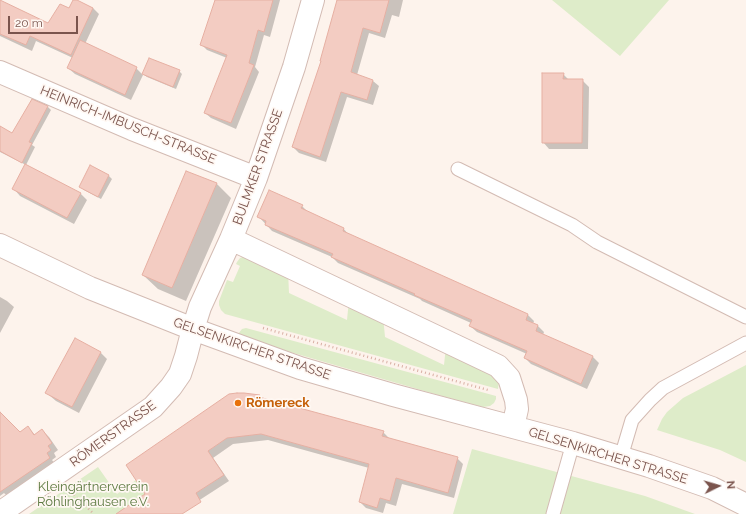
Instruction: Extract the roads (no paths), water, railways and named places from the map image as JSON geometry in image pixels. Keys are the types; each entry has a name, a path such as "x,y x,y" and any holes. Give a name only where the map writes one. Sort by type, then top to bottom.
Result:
{"street":[{"name":"BULMKER STRASSE","path":"193,330 200,308 256,178 294,67 313,0"},
{"name":"HEINRICH-IMBUSCH-STRASSE","path":"0,72 132,129 256,178"},
{"name":"GELSENKIRCHER STRASSE","path":"230,239 498,366 509,378 516,400 517,409 512,427"},
{"name":"GELSENKIRCHER STRASSE","path":"0,245 90,288 193,330 300,368 621,457 705,486 746,505"},
{"name":"RÖMERSTRASSE","path":"0,513 153,408 180,374 193,330"}],"lane":[{"path":"458,169 572,226 597,242 746,317"},
{"path":"621,457 632,420 663,388 746,344"},
{"path":"553,514 573,443"}],"place":[{"name":"Römereck","path":"238,403"}],"park label":[{"name":"Kleingärtnerverein Röhlinghausen e.V.","path":"93,494"}]}
